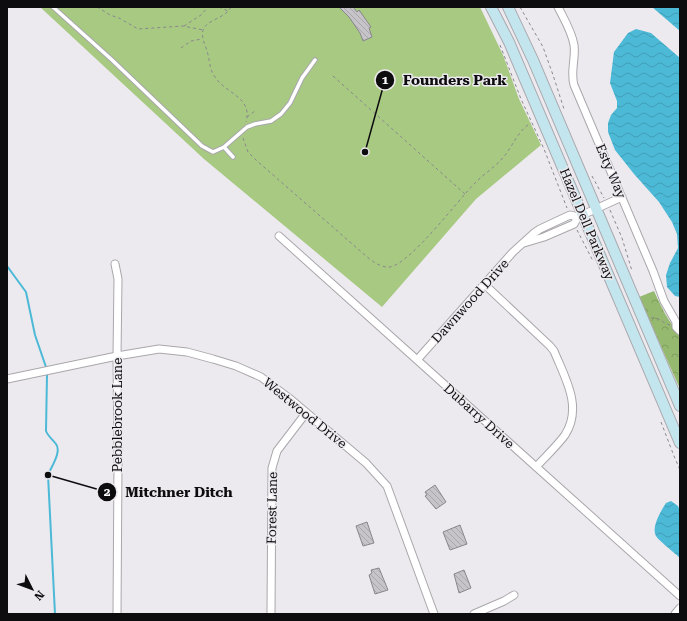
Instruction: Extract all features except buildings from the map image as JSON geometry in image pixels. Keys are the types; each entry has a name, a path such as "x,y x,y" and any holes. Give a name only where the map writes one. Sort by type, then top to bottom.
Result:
{"main road":[{"name":"Hazel Dell Parkway","path":"491,7 509,42 580,216 680,443"},
{"name":"Hazel Dell Parkway","path":"508,7 533,60 680,406"}],"street":[{"name":"Esty Way","path":"558,7 573,42 572,77 574,85 659,289 676,322 676,327 680,331"},
{"name":"Dawnwood Drive","path":"417,360 484,284 524,243 536,240 570,226 574,224 580,216 622,198"},
{"name":"Dubarry Drive","path":"279,236 680,596"},
{"name":"Pebblebrook Lane","path":"115,264 118,279 117,614"},
{"path":"484,284 554,351 572,396 574,408 570,426 564,436 536,467"},
{"name":"Westwood Drive","path":"7,379 117,356 159,349 187,352 213,359 261,377 289,398 366,463 387,486 434,614"},
{"name":"Forest Lane","path":"271,614 272,468 277,451 306,413"},
{"path":"474,614 504,602 514,595"},
{"path":"675,614 680,608"}],"lane":[{"path":"53,7 111,59 202,146 213,152 224,147 243,130 255,124 275,119 281,114 290,103 302,78 315,60"},
{"path":"224,147 233,157"}],"path":[{"path":"98,7 110,15 119,18 138,29 183,26 203,31"},
{"path":"183,26 201,15 208,7"},
{"path":"219,7 229,11"},
{"path":"230,7 229,11 225,15 208,24 203,31 202,39 209,57 212,73 222,86 244,103 247,111 247,117 243,130 243,139 246,148 254,158 366,256 383,266 392,266 404,259 424,240 478,180 504,157 522,131 531,123"},
{"path":"520,7 545,52 565,114"},
{"path":"181,48 191,41 202,39"},
{"path":"501,45 531,123 544,148 568,210"},
{"path":"333,76 465,194"},
{"path":"247,117 255,111"},
{"path":"590,172 604,198"},
{"path":"651,319 656,318 667,325 676,322"}],"green space":[{"path":"40,7 480,7 503,55 519,99 541,145 476,199 382,307 204,159"},
{"path":"654,291 668,319 680,334 680,389 639,297"}],"water":[{"path":"652,7 680,7 680,31"},
{"path":"636,29 651,33 680,58 680,297 675,296 667,287 666,275 670,263 678,248 677,234 672,222 659,202 615,150 608,132 608,123 611,115 617,108 617,101 610,83 614,52 628,33"},
{"path":"671,501 678,506 680,511 680,558 656,536 655,532 659,515 666,503"}],"waterway":[{"path":"7,266 26,292 35,335 46,367"},
{"path":"47,375 46,431 58,447 57,455 48,475 55,614"}],"place":[{"name":"Founders Park","path":"365,152"},
{"name":"Mitchner Ditch","path":"48,475"}]}
